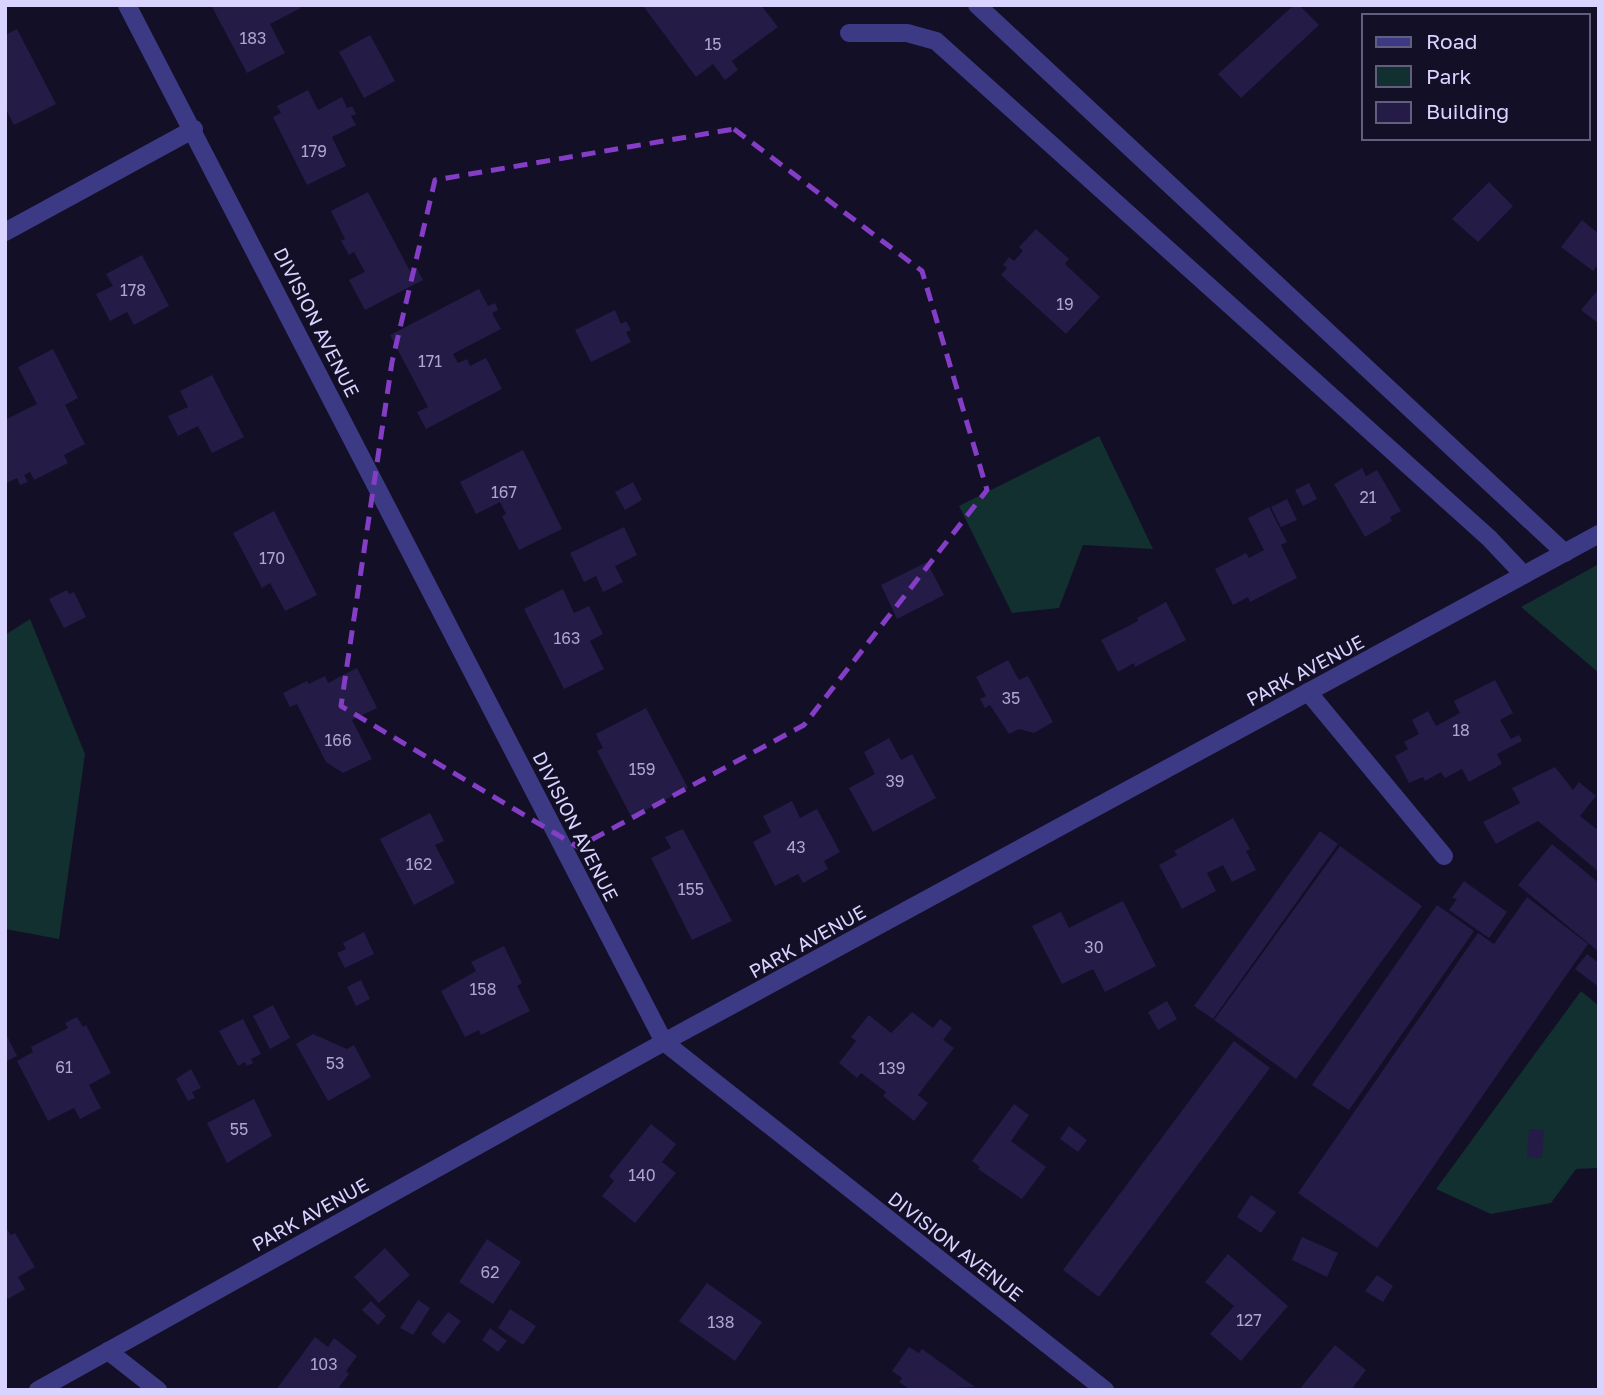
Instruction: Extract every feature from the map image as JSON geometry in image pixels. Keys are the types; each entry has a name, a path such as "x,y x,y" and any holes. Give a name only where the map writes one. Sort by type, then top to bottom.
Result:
{"street":[{"name":"DIVISION AVENUE","path":"127,5 194,129 664,1042 1105,1390"},
{"path":"977,5 1565,553"},
{"path":"849,33 907,33 936,41 1489,538 1524,575"},
{"path":"5,232 194,129"},
{"name":"PARK AVENUE","path":"38,1390 664,1042 1599,534"},
{"path":"1308,692 1444,856"},
{"path":"108,1351 158,1390"}],"highlighted area":[{"path":"734,129 922,271 987,490 804,725 578,847 341,706 392,362 435,180"}],"green space":[{"path":"1099,436 1153,549 1083,545 1059,608 1012,613 959,506"},
{"path":"1599,564 1599,673 1521,607"},
{"path":"30,619 85,754 59,939 5,929 5,635"},
{"path":"1581,991 1599,1006 1599,1168 1576,1169 1551,1203 1491,1214 1436,1189"}],"building":[{"path":"211,5 299,5 301,8 270,24 285,53 247,73"},
{"path":"761,5 778,27 732,61 738,70 725,80 713,64 696,77 644,7"},
{"path":"1294,5 1299,5 1319,25 1241,98 1218,74"},
{"path":"17,29 56,104 14,125 5,108 5,35"},
{"path":"370,35 395,81 364,98 339,52"},
{"path":"308,90 318,110 342,97 347,108 352,106 356,114 351,116 356,125 332,137 346,166 307,185 273,117 281,113 277,106"},
{"path":"1489,182 1513,206 1478,242 1452,219"},
{"path":"368,192 410,271 416,267 423,280 365,310 349,280 365,272 354,252 349,255 341,241 345,239 331,211"},
{"path":"1582,220 1599,234 1599,263 1593,271 1561,247"},
{"path":"1036,229 1069,259 1065,264 1100,297 1066,334 1001,275 1007,268 1003,265 1009,257 1014,261 1023,251 1019,247"},
{"path":"142,255 169,306 134,325 127,312 110,321 96,294 113,286 106,274"},
{"path":"479,289 488,306 495,303 498,310 492,313 501,329 453,354 458,363 467,359 470,366 486,358 502,389 426,429 417,412 428,407 390,335"},
{"path":"1597,291 1599,293 1599,324 1581,310"},
{"path":"615,310 621,324 626,321 631,330 626,332 631,342 591,362 575,330"},
{"path":"53,349 78,398 65,405 85,444 64,455 68,463 34,480 30,472 24,475 28,482 20,485 17,478 5,484 5,420 37,404 18,367"},
{"path":"212,375 244,437 212,453 198,426 178,436 168,416 188,407 180,391"},
{"path":"523,450 562,529 519,550 502,516 506,514 500,502 476,514 460,482"},
{"path":"1362,468 1366,476 1377,470 1401,511 1390,517 1392,521 1365,537 1334,484"},
{"path":"633,482 642,500 625,510 615,492"},
{"path":"1309,483 1317,499 1303,506 1295,490"},
{"path":"1287,499 1297,520 1281,527 1271,507"},
{"path":"1269,507 1287,542 1281,545 1297,578 1250,602 1248,597 1233,605 1215,569 1246,553 1249,558 1264,550 1248,518"},
{"path":"274,511 317,595 285,611 270,583 262,588 233,533"},
{"path":"624,527 637,555 615,566 623,582 603,592 596,576 584,582 570,553"},
{"path":"927,562 944,595 897,619 881,585"},
{"path":"563,589 574,613 589,606 603,634 590,641 604,669 564,689 524,609"},
{"path":"67,590 69,594 74,592 86,617 64,628 49,599"},
{"path":"1166,602 1186,640 1135,667 1134,663 1118,672 1101,640 1138,621 1137,618"},
{"path":"1008,660 1019,680 1028,676 1053,722 1034,733 1019,729 1009,734 990,705 985,708 980,699 986,696 976,677"},
{"path":"357,668 377,708 352,720 372,759 343,773 326,762 297,704 290,707 283,693 307,681 309,684 325,676 328,683"},
{"path":"1495,680 1513,713 1500,720 1511,739 1519,735 1522,741 1497,754 1502,764 1469,782 1462,769 1445,778 1441,772 1425,781 1423,777 1409,783 1395,756 1408,749 1404,742 1419,734 1412,720 1428,711 1436,726 1460,713 1454,701"},
{"path":"646,708 688,788 638,814 639,817 633,820 597,751 603,748 596,734"},
{"path":"889,738 901,760 912,754 936,798 873,832 849,788 875,774 864,752"},
{"path":"1555,767 1573,790 1579,782 1596,796 1580,816 1599,831 1599,872 1538,821 1496,844 1483,822 1520,803 1512,788"},
{"path":"792,801 800,818 817,809 840,852 824,861 828,869 803,883 798,874 775,886 753,842 771,832 763,816"},
{"path":"430,813 444,841 435,845 455,883 414,905 380,839"},
{"path":"1233,818 1250,849 1246,851 1256,870 1232,882 1223,865 1207,873 1216,891 1182,909 1159,865 1177,855 1174,851"},
{"path":"683,829 732,921 692,940 651,858 671,848 665,837"},
{"path":"1320,831 1338,844 1213,1019 1194,1006"},
{"path":"1552,844 1599,883 1599,952 1518,885"},
{"path":"1340,846 1422,906 1296,1079 1214,1020"},
{"path":"1464,881 1507,912 1489,938 1449,910 1457,899 1452,898"},
{"path":"1527,897 1588,944 1377,1248 1298,1193 1478,933 1494,944"},
{"path":"1123,901 1156,966 1105,992 1093,969 1062,984 1032,926 1061,912 1069,928"},
{"path":"1437,905 1474,931 1349,1110 1312,1085"},
{"path":"364,932 374,954 345,968 337,953 346,949 343,943"},
{"path":"504,946 522,983 517,986 530,1011 481,1035 479,1030 465,1037 441,991 476,971 471,962"},
{"path":"1587,954 1599,963 1599,987 1575,969"},
{"path":"361,980 370,999 356,1006 347,987"},
{"path":"1167,1001 1177,1019 1158,1030 1148,1012"},
{"path":"273,1005 290,1038 270,1049 253,1016"},
{"path":"912,1012 933,1028 940,1019 952,1028 943,1040 954,1048 918,1095 928,1103 914,1121 883,1096 886,1092 861,1073 857,1078 839,1063 856,1041 851,1037 869,1015 891,1033"},
{"path":"77,1017 83,1027 86,1025 111,1073 89,1085 101,1108 80,1119 74,1108 48,1121 17,1061 33,1052 31,1047 68,1028 65,1023"},
{"path":"243,1019 261,1054 251,1059 253,1063 247,1066 245,1062 238,1066 219,1031"},
{"path":"5,1032 17,1056 5,1062"},
{"path":"313,1034 347,1049 354,1045 371,1077 328,1101 296,1044"},
{"path":"1234,1041 1270,1068 1099,1297 1063,1270"},
{"path":"191,1069 201,1088 192,1092 195,1098 188,1101 176,1079"},
{"path":"254,1099 272,1136 227,1163 207,1123"},
{"path":"1014,1104 1029,1115 1011,1141 1046,1167 1022,1199 978,1169 980,1167 972,1161"},
{"path":"651,1124 676,1144 662,1162 676,1173 635,1223 602,1196 614,1181 609,1176"},
{"path":"1069,1126 1087,1140 1078,1152 1060,1139"},
{"path":"1529,1129 1544,1130 1542,1158 1527,1157"},
{"path":"1251,1195 1276,1212 1261,1233 1237,1217"},
{"path":"5,1226 11,1235 15,1233 35,1267 18,1277 25,1289 8,1299 5,1294"},
{"path":"1302,1237 1338,1253 1327,1277 1292,1260"},
{"path":"487,1239 521,1262 493,1304 459,1282"},
{"path":"385,1248 410,1275 379,1303 354,1277"},
{"path":"1228,1254 1288,1306 1241,1361 1210,1334 1234,1306 1205,1282"},
{"path":"1377,1275 1393,1286 1383,1302 1365,1291"},
{"path":"707,1283 762,1322 735,1361 679,1321"},
{"path":"418,1300 430,1308 413,1335 400,1328"},
{"path":"371,1301 386,1316 378,1325 362,1310"},
{"path":"510,1309 536,1326 523,1345 498,1328"},
{"path":"448,1312 461,1321 444,1344 431,1334"},
{"path":"490,1328 507,1341 498,1352 482,1340"},
{"path":"315,1337 328,1347 334,1338 357,1356 346,1371 349,1374 337,1390 276,1390"},
{"path":"1335,1345 1366,1370 1351,1390 1299,1390"},
{"path":"909,1347 919,1353 922,1349 975,1387 911,1390 899,1382 902,1378 892,1371"}]}
